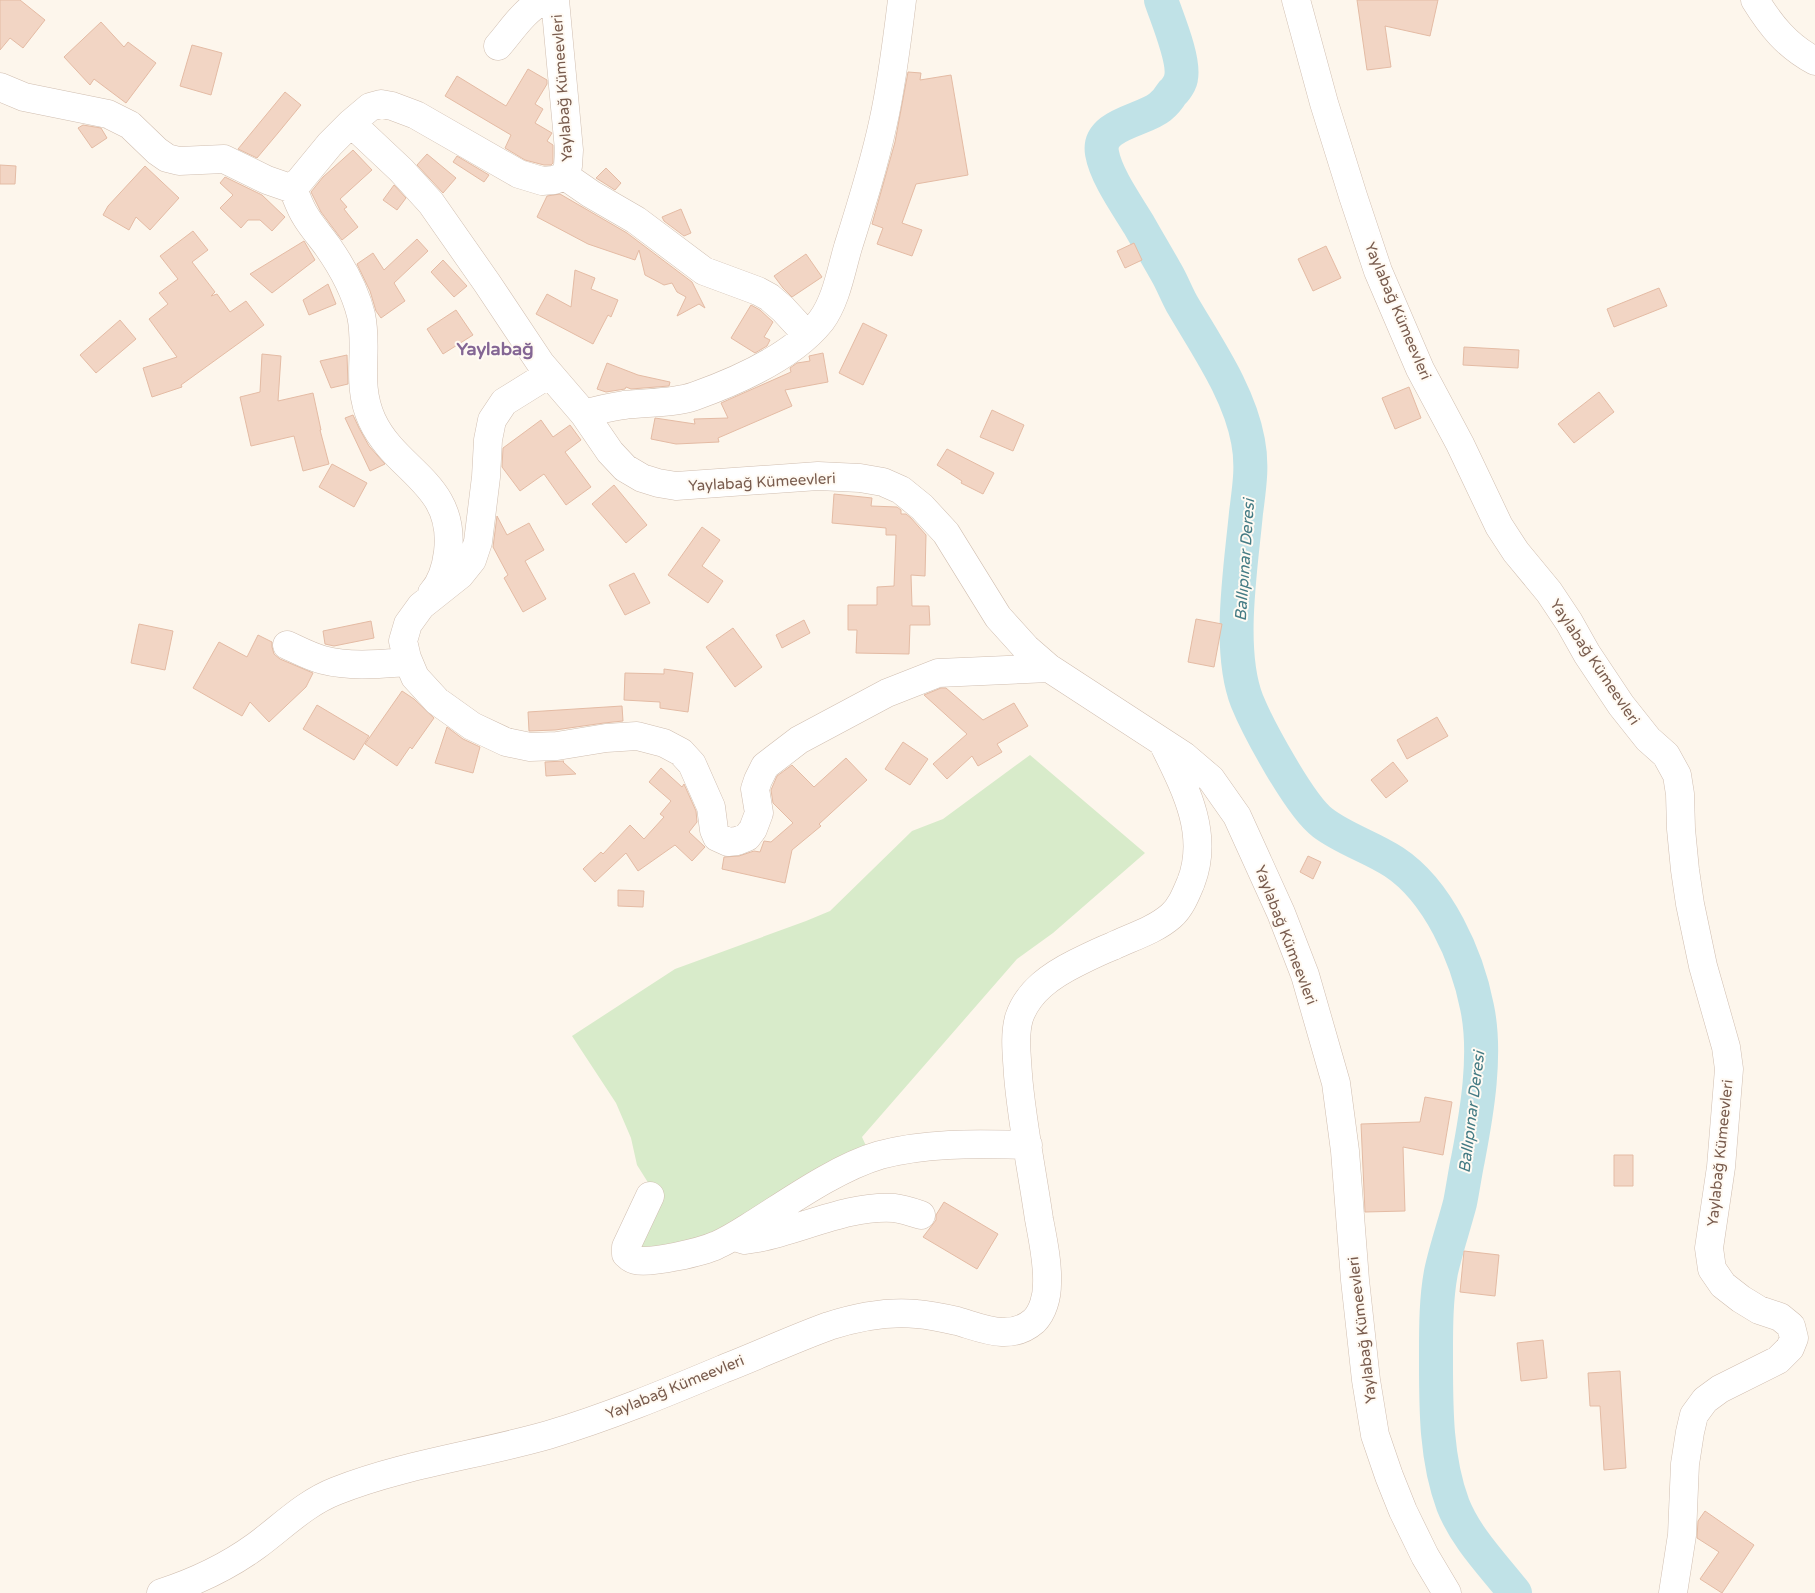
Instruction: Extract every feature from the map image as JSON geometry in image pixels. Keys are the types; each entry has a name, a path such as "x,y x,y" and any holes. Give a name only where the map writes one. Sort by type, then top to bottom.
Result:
{"street":[{"path":"498,46 523,15 544,0"},
{"name":"Yaylabağ Kümeevleri","path":"555,0 569,150 565,176"},
{"path":"584,414 624,405 679,400 695,396 770,361 792,347 822,320 834,293 883,124 902,0"},
{"name":"Yaylabağ Kümeevleri","path":"1296,0 1324,103 1378,272 1420,369 1460,444 1499,526 1516,552 1549,592 1621,705 1648,738 1666,755 1677,775 1680,794 1684,870 1690,904 1703,966 1726,1047 1729,1069 1721,1167 1709,1248 1712,1269 1724,1285 1741,1299 1758,1310 1780,1317 1791,1326 1794,1338 1790,1348 1778,1360 1720,1389 1705,1400 1694,1415 1685,1464 1682,1535 1674,1593"},
{"path":"1756,0 1780,36 1815,61"},
{"path":"0,87 24,97 108,114 130,125 156,152 167,158 179,162 224,159 267,180 292,189 305,216 330,249 352,290 361,317 364,400 372,421 384,441 428,484 439,500 447,521 450,541 447,566 438,586 408,624 404,641 408,662 415,677 437,701 472,726 506,742 530,747 557,746 606,738 637,736 664,743 680,752 692,764 711,807 714,830 717,837 728,842 737,842 747,837 753,829 759,813 755,789 765,766 799,740 887,693 938,673 1049,668"},
{"name":"Yaylabağ Kümeevleri","path":"292,189 330,144 351,123 370,108 381,104 416,115 519,174 542,182 565,176"},
{"name":"Yaylabağ Kümeevleri","path":"351,123 401,170 431,203 487,283 524,342 584,414 610,452 625,468 642,478 676,486 818,476 860,478 883,482 901,490 922,507 946,533 998,617 1026,648 1049,668 1184,756 1211,779 1237,816 1281,913 1305,975 1336,1083 1346,1151 1356,1289 1366,1380 1375,1435 1403,1511 1425,1556 1447,1593"},
{"name":"Yaylabağ Kümeevleri","path":"565,176 591,194 636,220 664,243 704,271 769,297 807,335"},
{"path":"421,606 460,576 472,560 478,542 486,477 488,440 492,420 504,402 549,374"},
{"path":"287,645 321,660 341,664 408,662"},
{"name":"Yaylabağ Kümeevleri","path":"161,1593 184,1585 222,1567 254,1547 309,1505 330,1493 365,1480 547,1435 657,1396 792,1339 842,1322 880,1314 913,1314 940,1317 983,1330 1002,1333 1020,1330 1036,1320 1044,1305 1048,1286 1045,1254 1020,1092 1016,1036 1020,1016 1033,994 1047,980 1071,966 1146,932 1170,917 1184,900 1194,875 1199,847 1195,821 1187,794 1163,742"},
{"path":"650,1196 626,1247 626,1254 631,1259 637,1261 655,1260 716,1246 814,1187 864,1161 880,1155 926,1146 951,1144 1028,1145"},
{"path":"733,1237 745,1240 758,1238 852,1212 877,1208 897,1208 921,1214"}],"green space":[{"path":"1030,755 1145,853 1053,933 1017,959 862,1137 867,1148 714,1240 681,1249 639,1247 659,1200 637,1165 631,1138 616,1103 572,1036 675,969 830,911 912,831 943,819"}],"building":[{"path":"0,0 20,0 45,20 23,48 10,38 0,50"},
{"path":"1357,0 1438,0 1430,36 1385,26 1391,67 1367,70"},
{"path":"101,22 124,47 128,42 156,63 126,103 94,79 90,85 64,57"},
{"path":"192,45 222,53 211,95 180,86"},
{"path":"528,69 547,80 547,84 535,104 543,109 535,123 552,133 547,141 553,145 553,163 551,165 525,160 505,148 511,135 445,96 457,76 506,106"},
{"path":"908,72 921,73 920,80 951,75 968,175 916,184 902,223 922,230 912,256 877,244 883,228 872,224 895,142"},
{"path":"285,92 301,105 278,133 257,158 238,149"},
{"path":"83,125 101,128 107,138 92,148 78,128"},
{"path":"353,150 372,170 340,199 347,207 344,209 358,227 342,240 321,212 311,192 323,177"},
{"path":"427,154 456,178 443,193 417,165"},
{"path":"457,156 489,175 484,182 453,162"},
{"path":"0,165 16,166 15,184 0,184"},
{"path":"145,166 179,198 150,230 136,217 129,230 103,215 108,206"},
{"path":"606,168 621,183 615,190 596,178"},
{"path":"225,177 262,195 285,217 272,231 260,220 248,220 241,228 220,208 233,195 220,183"},
{"path":"394,185 406,198 397,210 383,200"},
{"path":"560,194 627,233 692,282 705,308 699,304 677,316 686,297 677,292 672,283 664,285 645,275 639,250 635,260 588,244 537,217 547,196"},
{"path":"681,209 691,233 684,236 664,221 662,217"},
{"path":"193,231 208,250 192,262 215,292 211,296 217,294 230,312 246,301 264,325 181,385 182,387 152,397 143,368 177,357 149,319 168,304 159,293 178,279 160,256"},
{"path":"417,239 428,251 394,283 405,301 381,318 376,311 370,291 357,264 373,253 384,270"},
{"path":"304,241 315,260 272,293 250,274"},
{"path":"1134,243 1142,260 1125,268 1117,251"},
{"path":"1326,246 1341,278 1313,291 1298,259"},
{"path":"806,254 822,277 792,297 774,276"},
{"path":"443,260 467,286 454,297 431,272"},
{"path":"575,270 595,278 591,289 618,300 611,317 608,315 593,344 536,314 547,294 571,307"},
{"path":"328,284 336,304 309,315 303,300"},
{"path":"1659,288 1667,306 1614,327 1607,309"},
{"path":"751,305 760,310 773,322 764,337 770,340 767,346 755,353 731,338"},
{"path":"456,310 473,335 443,354 427,329"},
{"path":"120,320 136,339 96,373 80,355"},
{"path":"863,323 887,335 863,385 839,373"},
{"path":"1464,347 1519,350 1518,368 1463,365"},
{"path":"823,353 828,382 785,390 792,406 718,438 719,442 676,444 651,439 655,418 695,424 694,419 728,418 721,403 791,372 790,368 797,363 810,361 809,356"},
{"path":"262,354 281,356 278,401 313,393 329,464 303,471 294,436 251,446 240,397 260,392"},
{"path":"347,355 348,384 331,388 320,361"},
{"path":"607,363 638,375 670,382 669,386 631,389 626,387 625,389 606,392 597,389"},
{"path":"1409,387 1421,418 1395,429 1382,398"},
{"path":"1599,392 1614,412 1574,443 1558,424"},
{"path":"992,410 1024,425 1013,451 980,437"},
{"path":"353,415 369,446 385,464 370,471 345,418"},
{"path":"541,420 553,437 570,425 581,440 565,452 591,487 566,505 544,474 520,491 502,467 503,448"},
{"path":"947,449 994,473 983,494 961,483 962,481 937,465"},
{"path":"332,464 367,483 354,507 319,487"},
{"path":"614,485 647,525 626,543 592,504"},
{"path":"834,494 872,498 871,506 897,507 901,510 901,514 906,514 911,518 926,535 925,576 911,575 912,606 929,606 930,625 910,625 909,654 856,653 857,630 848,630 848,605 877,605 877,587 894,586 896,535 886,535 886,528 832,523"},
{"path":"497,516 507,535 529,523 544,550 525,561 546,599 523,612 504,578 508,575 493,547"},
{"path":"702,527 720,540 702,566 723,581 708,603 668,575"},
{"path":"634,573 650,603 625,615 609,585"},
{"path":"1196,619 1222,624 1214,667 1188,662"},
{"path":"804,620 810,633 782,648 776,635"},
{"path":"371,621 374,638 334,646 325,644 323,631"},
{"path":"139,624 173,631 165,670 131,663"},
{"path":"733,628 762,667 735,687 706,647"},
{"path":"258,635 272,642 274,654 280,659 313,673 306,687 269,722 250,702 242,716 193,688 219,642 247,657"},
{"path":"664,669 693,673 688,712 660,708 660,702 624,700 625,673 664,674"},
{"path":"941,688 946,688 983,720 1014,703 1028,726 997,744 1002,752 978,766 972,756 947,779 933,764 967,734 924,695"},
{"path":"402,691 414,699 434,718 412,749 410,747 397,766 365,744"},
{"path":"317,705 369,736 354,760 303,729"},
{"path":"622,706 623,721 555,730 529,731 528,712"},
{"path":"1437,717 1448,736 1407,759 1397,740"},
{"path":"447,727 463,739 480,747 473,773 435,763"},
{"path":"903,742 928,759 910,785 885,769"},
{"path":"846,758 867,780 819,824 821,826 792,850 785,883 722,869 724,857 739,856 754,851 760,852 764,841 771,842 793,823 773,803 771,790 777,776 792,765 814,787"},
{"path":"564,761 576,774 546,776 545,762"},
{"path":"1393,762 1408,781 1386,798 1371,780"},
{"path":"661,768 682,787 684,784 696,811 697,822 689,832 705,847 692,861 675,845 638,871 626,853 595,882 583,869 601,852 603,854 630,825 644,839 664,817 660,814 671,801 649,782"},
{"path":"1308,856 1321,862 1313,879 1300,872"},
{"path":"618,890 644,891 643,907 618,906"},
{"path":"1425,1097 1452,1102 1443,1155 1403,1147 1405,1211 1365,1212 1361,1124 1420,1122"},
{"path":"1614,1155 1633,1155 1633,1186 1614,1186"},
{"path":"944,1202 998,1234 977,1269 923,1237 936,1220 936,1215"},
{"path":"1464,1251 1499,1255 1495,1296 1460,1292"},
{"path":"1543,1340 1547,1378 1521,1381 1517,1343"},
{"path":"1620,1371 1626,1468 1604,1470 1600,1406 1590,1406 1588,1373"},
{"path":"1705,1511 1754,1545 1722,1593 1700,1579 1719,1552 1697,1538 1698,1521"}],"waterway":[{"name":"Ballıpınar Deresi","path":"1161,0 1178,50 1182,70 1180,82 1160,107 1114,129 1102,143 1102,153 1104,162 1117,190 1139,225 1230,387 1244,423 1248,441 1250,468 1237,608 1237,633 1241,680 1247,701 1280,766 1314,814 1331,829 1394,862 1410,874 1424,890 1437,907 1458,946 1472,987 1480,1025 1480,1083 1460,1203 1443,1263 1438,1292 1436,1343 1438,1430 1447,1487 1458,1517 1481,1551 1515,1593"}],"district":[{"name":"Yaylabağ","path":"495,349"}]}
